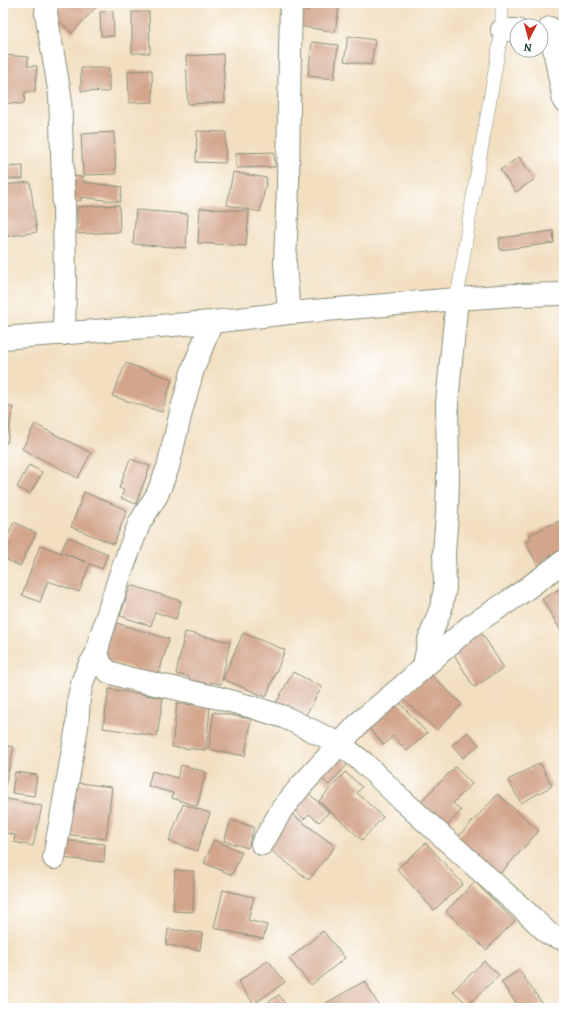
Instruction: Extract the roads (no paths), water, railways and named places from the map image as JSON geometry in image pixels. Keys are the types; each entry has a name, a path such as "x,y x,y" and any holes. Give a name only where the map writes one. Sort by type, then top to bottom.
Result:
{"street":[{"path":"47,3 46,14 60,95 65,282 64,334"},
{"path":"289,314 285,263 288,186 288,104 291,3"},
{"path":"552,28 564,101"},
{"path":"3,338 212,322 514,295 564,294"},
{"path":"424,666 429,640 441,608 446,588 444,553 448,476 447,403 457,300"},
{"path":"54,858 76,727 79,696 83,680 88,666 97,653 117,585 140,522 157,495 168,468 193,369 212,322"},
{"path":"262,844 282,809 300,787 362,720 398,691 469,627 518,595 564,561"},
{"path":"97,653 101,665 109,672 128,678 185,690 284,717 340,744 364,763 400,799 549,934 564,939"}],"lane":[{"path":"502,3 509,27"},
{"path":"457,300 469,220 509,35"}]}
